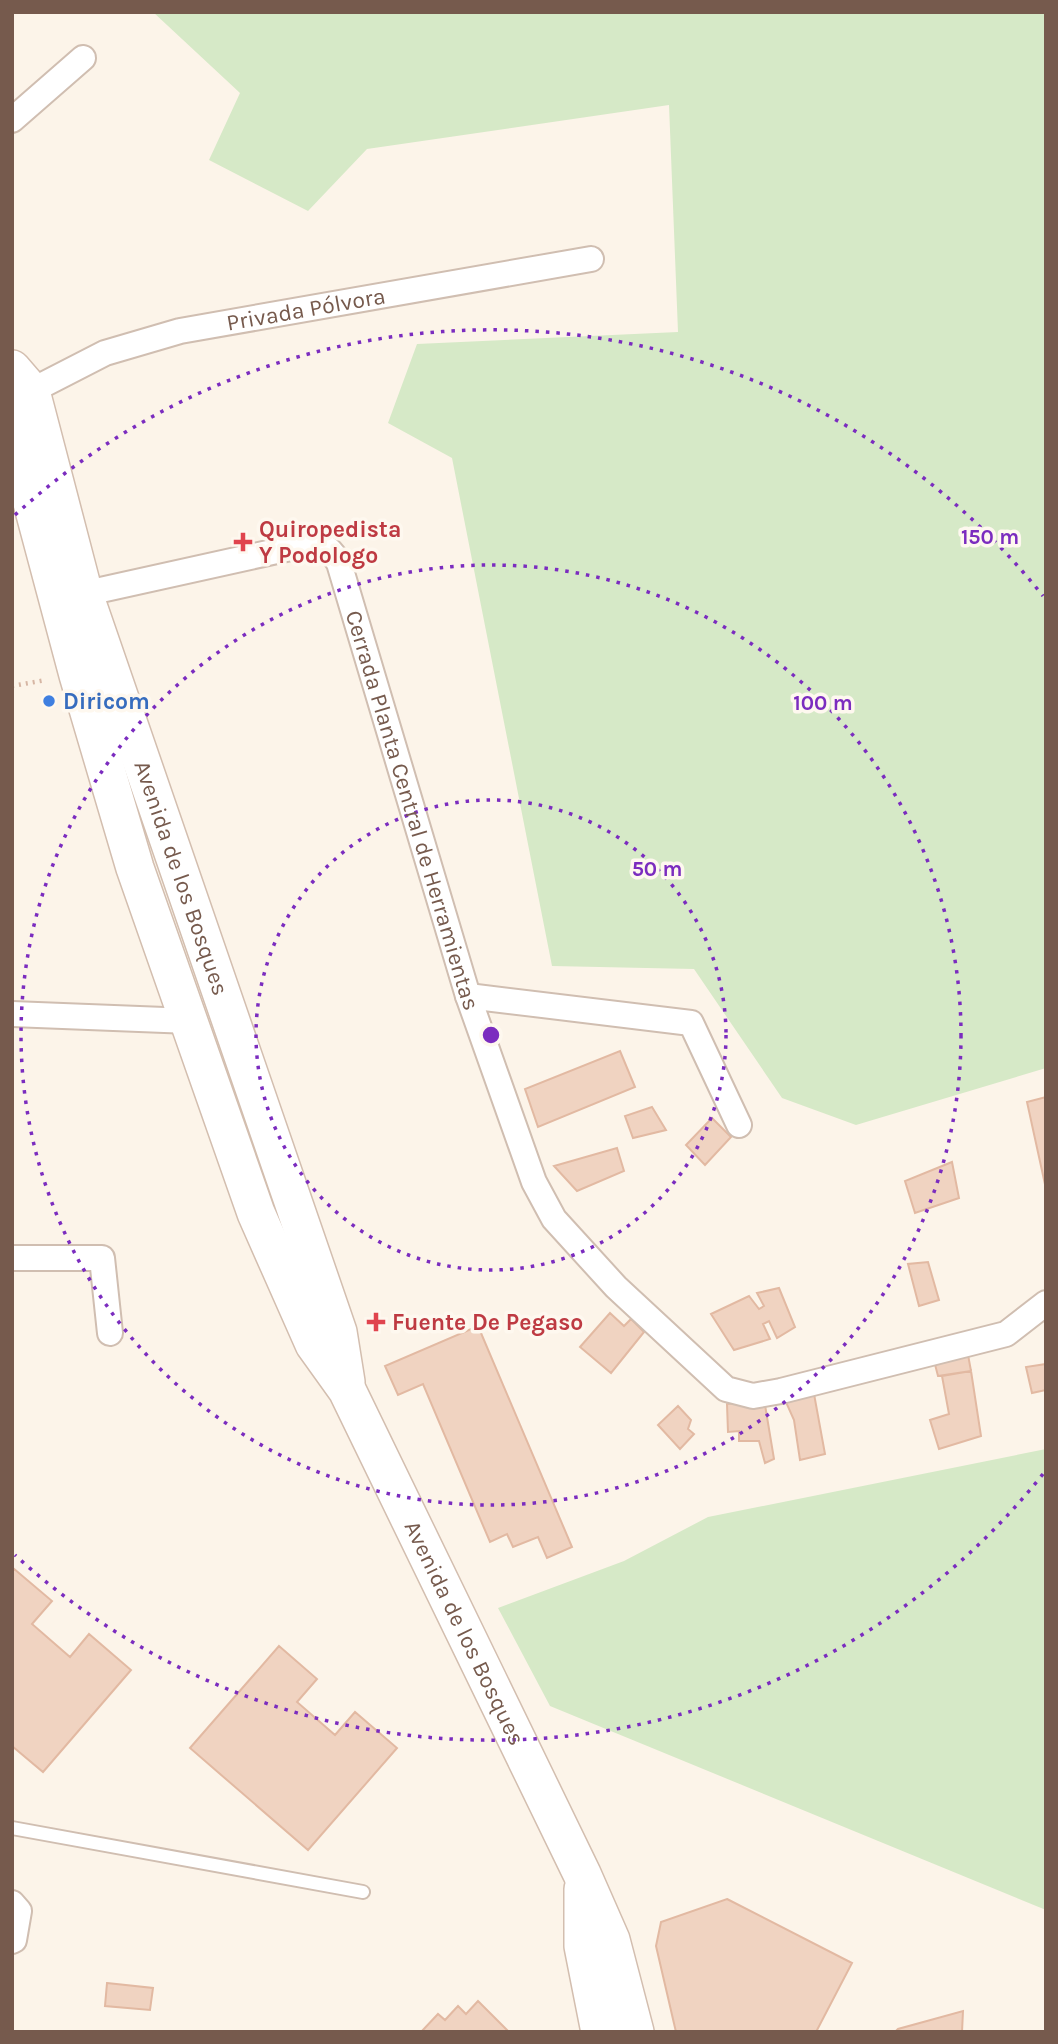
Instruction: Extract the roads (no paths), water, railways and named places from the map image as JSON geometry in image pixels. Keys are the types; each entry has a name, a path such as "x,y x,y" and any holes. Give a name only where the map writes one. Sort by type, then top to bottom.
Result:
{"street":[{"path":"12,120 83,58"},
{"name":"Privada Pólvora","path":"17,396 105,353 180,331 592,259"},
{"name":"Avenida de los Bosques","path":"17,396 71,597 334,1320 347,1390"},
{"name":"Cerrada Planta Central de Herramientas","path":"71,597 313,543 323,545 331,551 343,576 467,996 534,1182 554,1219 616,1287 726,1389 753,1396 781,1391 1006,1334 1046,1303"},
{"name":"Avenida de los Bosques","path":"71,597 78,675 135,868 256,1213 314,1344 347,1390 582,1874 611,1940 635,2032"},
{"path":"467,996 691,1023 739,1125"},
{"path":"12,1014 190,1021"},
{"path":"12,1258 102,1258 110,1333"},
{"name":"Avenida de los Bosques","path":"582,1874 583,1946 600,2032"},
{"path":"12,1903 19,1911 12,1941"}],"lane":[{"path":"12,1828 363,1892"}],"place":[{"name":"Quiropedista Y Podologo","path":"243,542"},
{"name":"Diricom","path":"49,701"},
{"name":"Fuente De Pegaso","path":"376,1322"}]}
